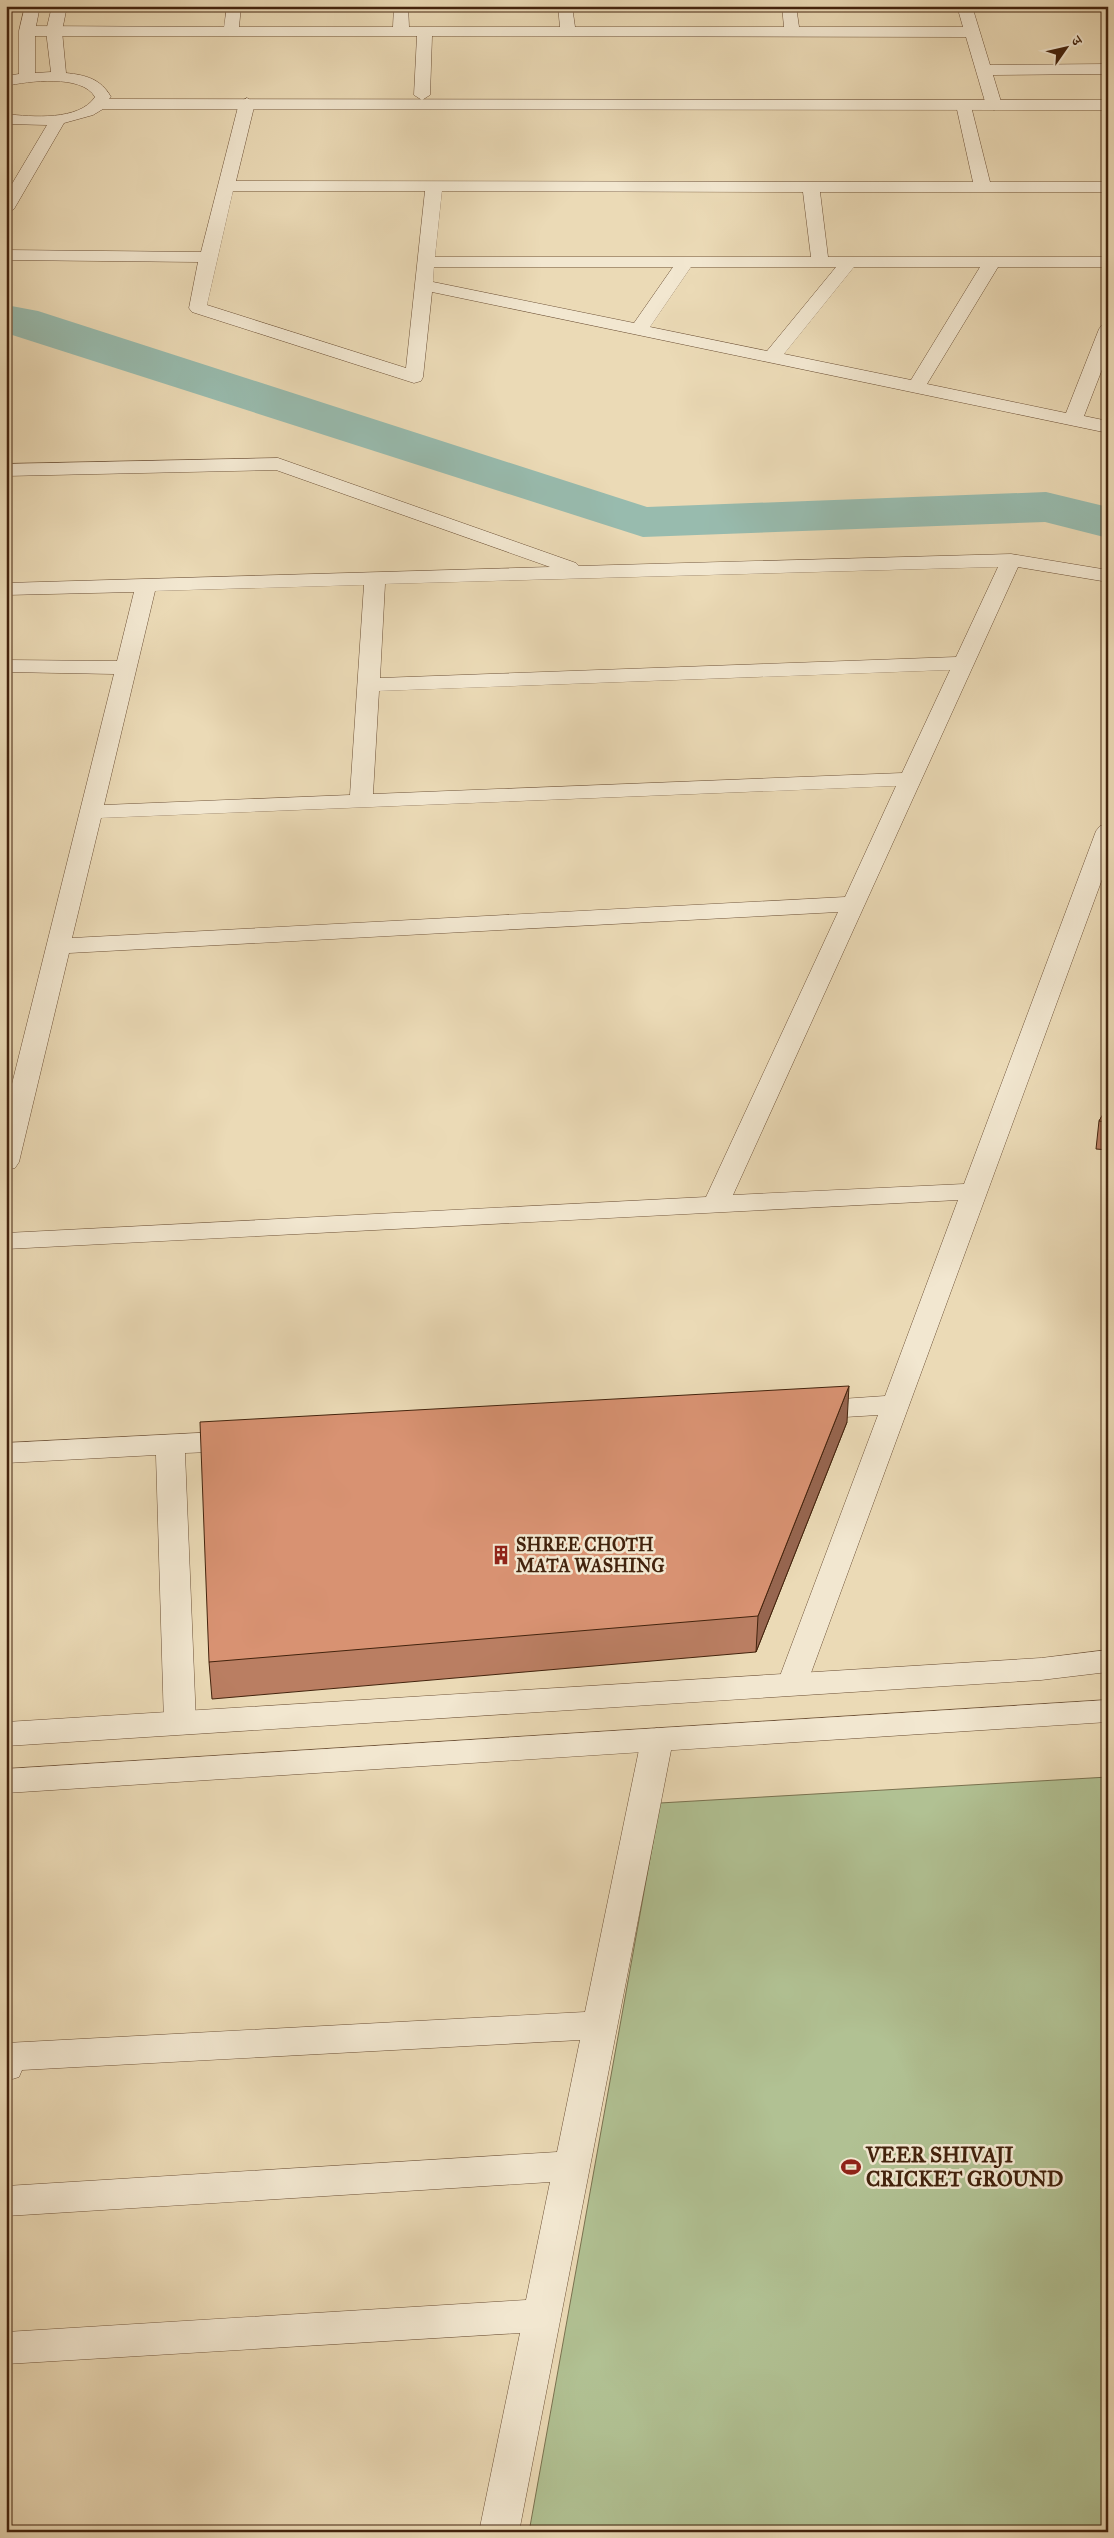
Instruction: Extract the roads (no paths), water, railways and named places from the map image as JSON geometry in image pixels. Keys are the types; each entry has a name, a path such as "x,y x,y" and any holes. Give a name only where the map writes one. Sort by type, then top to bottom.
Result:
{"street":[{"path":"27,77 27,31 33,6"},
{"path":"59,76 54,31 60,6"},
{"path":"231,31 234,6"},
{"path":"401,6 401,31"},
{"path":"566,6 568,31"},
{"path":"789,6 792,32"},
{"path":"964,6 992,100"},
{"path":"27,31 972,32"},
{"path":"422,95 425,31"},
{"path":"984,70 1108,69"},
{"path":"6,81 27,77 59,76 88,82 101,98 247,103 964,104 992,100 1108,95"},
{"path":"8,122 58,119 90,110 101,98 422,95 992,100 1108,105"},
{"path":"247,103 208,257 198,308 414,377 434,186"},
{"path":"964,104 983,187"},
{"path":"6,209 58,119"},
{"path":"226,186 1108,187"},
{"path":"812,186 820,262"},
{"path":"6,255 208,257"},
{"path":"426,262 1108,262"},
{"path":"513,290 539,262"},
{"path":"638,330 686,262"},
{"path":"772,358 849,262"},
{"path":"916,387 992,262"},
{"path":"424,285 513,290 638,330 1108,427"},
{"path":"1073,420 1108,329"},
{"path":"6,470 278,464 585,572"},
{"path":"716,1204 1011,560"},
{"path":"6,589 1011,560 1108,576"},
{"path":"361,802 375,578"},
{"path":"6,1162 146,585"},
{"path":"368,685 964,663"},
{"path":"6,666 126,668"},
{"path":"91,812 911,780"},
{"path":"793,1684 1108,831"},
{"path":"58,946 854,904"},
{"path":"6,1241 975,1191"},
{"path":"787,1411 896,1405"},
{"path":"6,1453 259,1440"},
{"path":"170,1444 180,1723"},
{"path":"6,1734 1041,1669 1108,1661"},
{"path":"6,1782 1108,1711"},
{"path":"1067,1713 1108,1726"},
{"path":"499,2532 657,1740"},
{"path":"7,2060 600,2025"},
{"path":"6,2201 572,2166"},
{"path":"6,2348 543,2315"}],"waterway":[{"path":"6,319 22,321 643,522 1046,507 1108,523"}],"place":[{"name":"SHREE CHOTH MATA WASHING","path":"501,1555"},
{"name":"VEER SHIVAJI CRICKET GROUND","path":"851,2167"}]}
